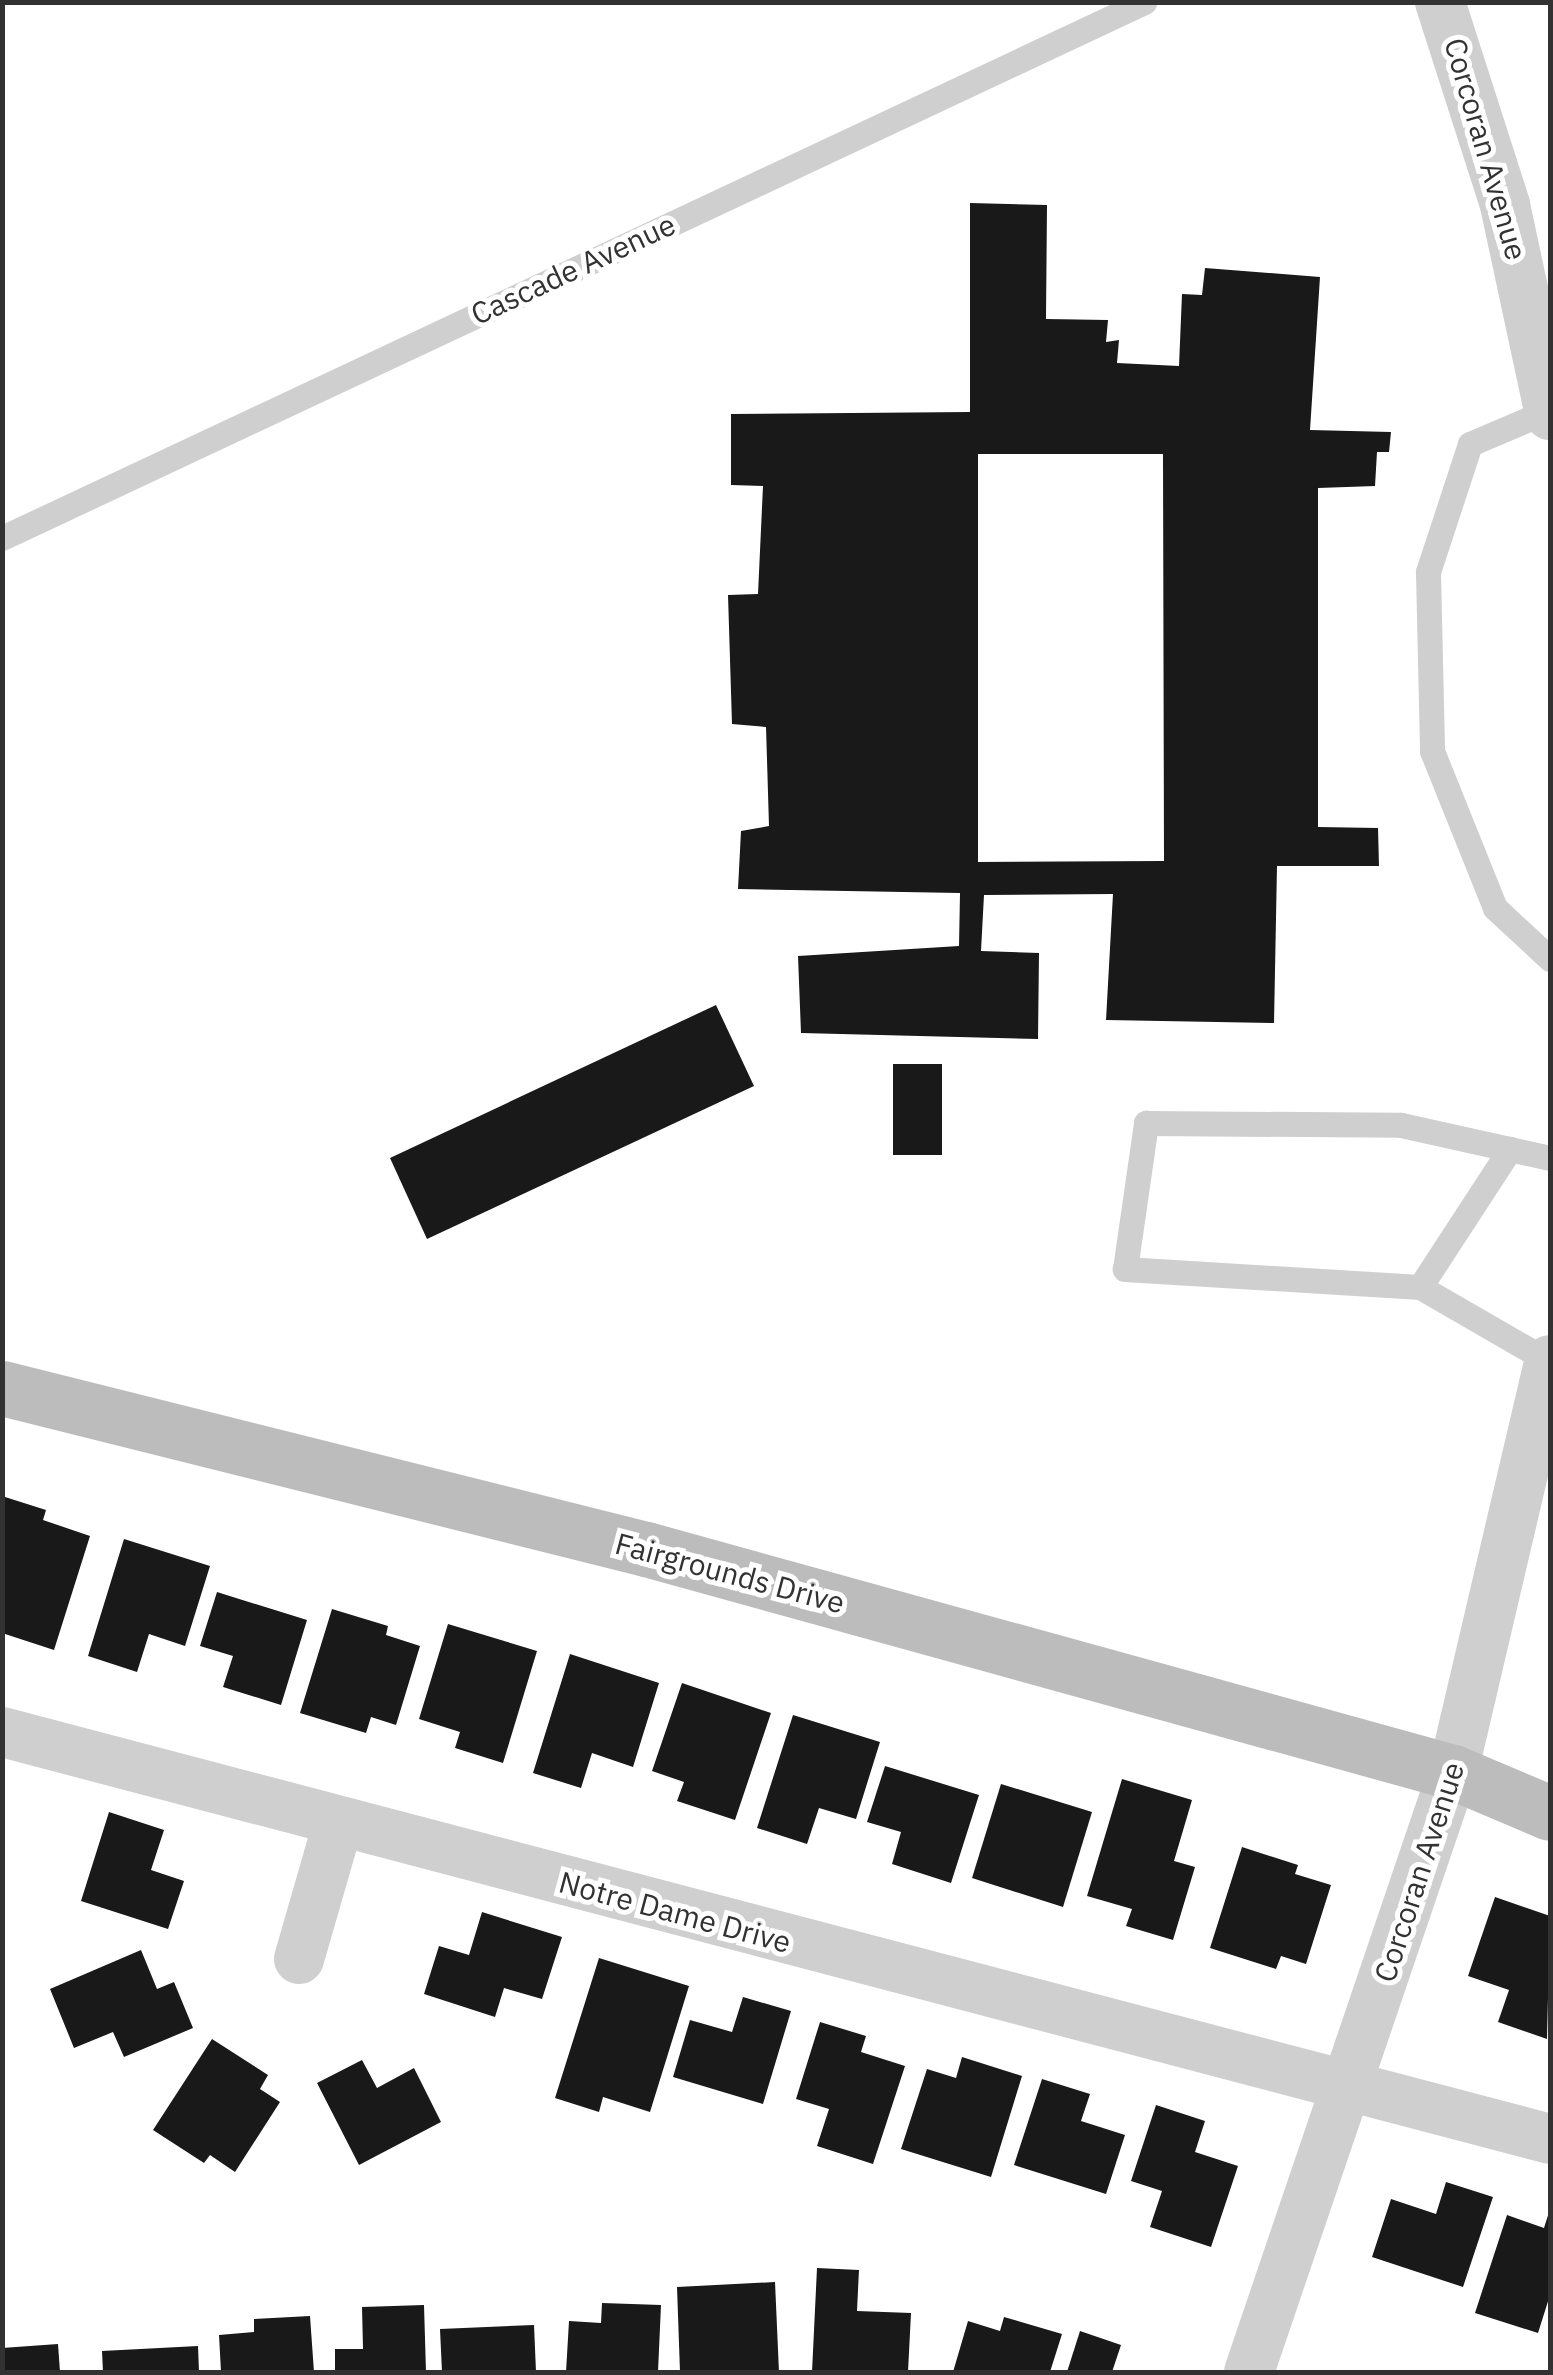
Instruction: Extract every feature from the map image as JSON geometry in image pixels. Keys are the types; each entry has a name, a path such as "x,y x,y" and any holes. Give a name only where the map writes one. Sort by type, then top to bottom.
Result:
{"main road":[{"name":"Fairgrounds Drive","path":"2,1388 646,1550 1453,1772 1550,1813"},
{"name":"Fairgrounds Drive","path":"1453,1772 1550,1774"}],"street":[{"name":"Corcoran Avenue","path":"1440,2 1505,206 1550,412"},
{"name":"Corcoran Avenue","path":"1249,2372 1453,1772 1550,1361"},
{"name":"Notre Dame Drive","path":"2,1732 338,1824 1550,2139"},
{"path":"298,1959 338,1824"}],"lane":[{"name":"Cascade Avenue","path":"2,538 1144,2"},
{"path":"1550,412 1470,444 1428,572 1432,751 1494,908 1550,959"},
{"path":"1550,1158 1402,1125 1146,1123 1126,1269 1420,1287 1550,1361"},
{"path":"1420,1287 1510,1149"}],"building":[{"path":"970,203 1047,205 1046,319 1108,320 1106,342 1119,340 1117,363 1179,366 1182,294 1202,295 1205,268 1320,277 1310,430 1391,432 1389,452 1377,452 1375,486 1318,488 1318,827 1378,828 1379,866 1277,866 1274,1023 1106,1020 1113,894 984,895 981,951 1039,953 1038,1039 801,1033 798,956 959,946 960,893 738,889 741,831 769,826 766,727 732,724 728,595 758,594 763,486 731,485 731,414 970,412","holes":["978,454 1163,454 1164,861 978,862"]},
{"path":"716,1005 754,1086 427,1239 390,1158"},
{"path":"893,1064 942,1064 942,1155 893,1155"},
{"path":"5,1497 46,1510 43,1520 90,1536 54,1650 2,1633"},
{"path":"124,1539 210,1566 185,1646 149,1634 137,1672 88,1656"},
{"path":"217,1592 307,1620 281,1705 223,1687 233,1656 200,1646"},
{"path":"332,1609 388,1626 386,1635 420,1646 396,1725 371,1717 366,1733 300,1713"},
{"path":"448,1624 537,1651 503,1763 455,1748 460,1732 419,1719"},
{"path":"570,1654 659,1683 633,1767 592,1753 581,1788 533,1773"},
{"path":"682,1683 771,1713 735,1820 677,1801 684,1782 652,1771"},
{"path":"793,1715 880,1742 856,1819 819,1808 807,1844 757,1828"},
{"path":"885,1766 979,1795 951,1883 892,1864 901,1832 867,1822"},
{"path":"1122,1779 1192,1800 1174,1861 1195,1867 1173,1940 1126,1926 1132,1909 1087,1896"},
{"path":"1001,1784 1092,1812 1063,1907 972,1878"},
{"path":"109,1812 164,1830 151,1870 184,1881 168,1929 81,1901"},
{"path":"1242,1847 1298,1865 1295,1874 1331,1885 1306,1964 1281,1956 1276,1969 1210,1948"},
{"path":"1495,1897 1550,1916 1547,2039 1498,2022 1509,1990 1468,1976"},
{"path":"482,1912 562,1937 542,1999 504,1988 495,2017 424,1994 439,1946 469,1955"},
{"path":"141,1950 157,1989 174,1982 193,2028 124,2057 113,2032 74,2048 50,1989"},
{"path":"599,1958 689,1986 650,2112 603,2097 599,2112 555,2098"},
{"path":"743,1997 791,2011 763,2104 673,2077 690,2020 732,2032"},
{"path":"820,2022 866,2036 861,2052 905,2066 873,2164 817,2146 829,2109 796,2099"},
{"path":"212,2039 268,2075 260,2089 280,2102 235,2172 210,2155 204,2163 153,2130"},
{"path":"962,2057 1022,2076 991,2177 901,2149 927,2069 956,2078"},
{"path":"362,2060 377,2088 414,2068 441,2122 359,2165 317,2083"},
{"path":"1042,2079 1090,2094 1081,2121 1125,2135 1106,2194 1014,2165"},
{"path":"1156,2105 1205,2121 1195,2152 1238,2166 1211,2247 1150,2227 1162,2191 1131,2181"},
{"path":"1446,2182 1493,2197 1463,2287 1372,2257 1391,2199 1436,2214"},
{"path":"1550,2209 1550,2295 1538,2333 1475,2313 1507,2215 1544,2228"},
{"path":"817,2268 859,2270 857,2311 911,2313 908,2372 812,2372"},
{"path":"775,2282 779,2372 680,2372 677,2287"},
{"path":"602,2303 661,2305 658,2372 566,2372 569,2321 601,2323"},
{"path":"424,2305 426,2372 335,2372 335,2349 363,2349 362,2307"},
{"path":"310,2316 314,2372 221,2372 219,2335 254,2332 254,2319"},
{"path":"1004,2317 1062,2334 1050,2372 953,2372 968,2321 1000,2331"},
{"path":"534,2325 536,2372 442,2372 440,2329"},
{"path":"1080,2331 1121,2345 1112,2372 1067,2372"},
{"path":"58,2344 60,2372 2,2372 2,2348"},
{"path":"198,2346 199,2372 103,2372 102,2351"}]}
